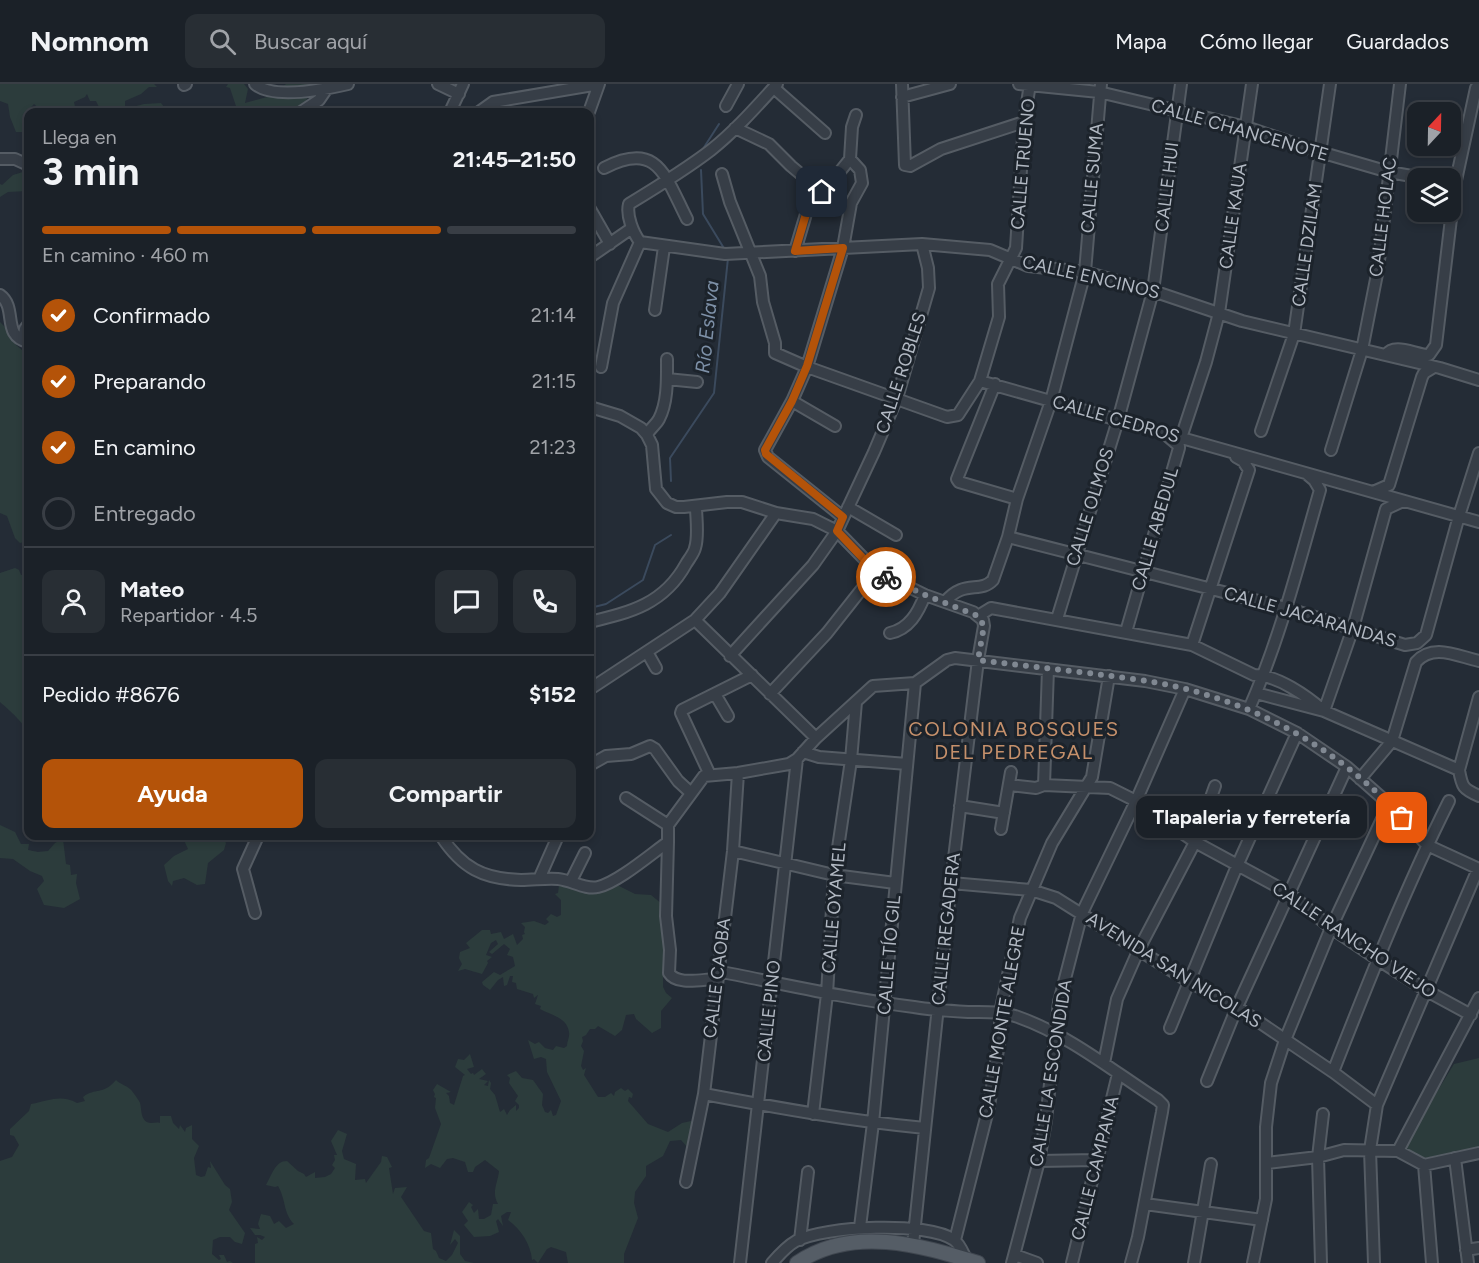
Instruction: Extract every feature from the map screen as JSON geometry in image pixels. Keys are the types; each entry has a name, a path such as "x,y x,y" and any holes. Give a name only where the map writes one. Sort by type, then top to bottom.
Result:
{"main road":[{"path":"797,1263 824,1249 849,1243 876,1241 913,1244 972,1261"}],"street":[{"path":"257,85 282,92 348,84"},
{"path":"438,84 460,87 452,108"},
{"path":"493,107 599,84"},
{"path":"590,108 599,84"},
{"path":"726,106 738,84"},
{"path":"902,84 905,165 910,166 941,149 960,142 1024,122"},
{"path":"902,97 950,84"},
{"name":"CALLE CHANCENOTE","path":"1019,84 1100,88 1176,111 1246,127 1320,152 1407,175"},
{"name":"CALLE TRUENO","path":"980,381 999,317 998,284 1016,248 1024,122 1030,84"},
{"name":"CALLE HUI","path":"1153,291 1181,84"},
{"name":"CALLE KAUA","path":"1219,313 1252,84"},
{"name":"CALLE DZILAM","path":"1294,334 1330,84"},
{"name":"CALLE HOLAC","path":"1331,450 1362,350 1378,269 1400,84"},
{"path":"307,108 320,100 328,86"},
{"path":"601,367 613,303 640,242 633,228 628,209 629,204 668,181 713,149 776,86 825,133"},
{"path":"1476,86 1479,110"},
{"path":"1457,168 1476,86"},
{"name":"CALLE SUMA","path":"945,602 951,594 961,588 991,583 999,567 1017,499 1051,401 1085,272 1100,88"},
{"path":"795,251 806,214 850,159 852,128 856,115"},
{"path":"735,128 769,144 822,192"},
{"path":"604,168 622,159 641,158 654,162 668,181 687,219"},
{"path":"0,159 15,159 24,163"},
{"path":"850,159 860,170 862,183 851,203 843,248 807,366 792,401 765,450 766,454 846,512 896,535"},
{"path":"722,174 730,202 760,276 775,352 947,417 958,415 980,381"},
{"path":"594,215 610,244"},
{"path":"1386,355 1394,348 1429,355 1436,345 1449,222"},
{"path":"594,254 633,228"},
{"name":"CALLE ENCINOS","path":"640,242 728,254 921,244 990,250 1028,266 1085,272 1153,291 1242,321 1479,380"},
{"name":"CALLE ROBLES","path":"730,656 813,565 837,531 874,452 897,398 929,288 928,268 921,244"},
{"path":"655,310 664,247"},
{"name":"CALLE OLMOS","path":"1057,619 1118,420 1153,291"},
{"path":"0,295 4,298 9,310 12,330 15,335 24,340"},
{"path":"1181,438 1206,362 1219,313"},
{"path":"1261,431 1294,334"},
{"path":"647,435 659,419 664,402 667,359"},
{"path":"1372,492 1389,485 1422,377 1434,367"},
{"path":"1461,375 1466,372 1479,375"},
{"path":"667,379 697,382"},
{"name":"CALLE CEDROS","path":"980,381 1479,522"},
{"path":"995,384 957,479 959,482 1017,499"},
{"path":"792,401 835,426"},
{"path":"594,408 620,416 641,428 647,435 652,445 656,489 661,497 676,507 742,502 776,513 813,519 837,531 876,572 978,616 991,608 1192,645 1254,675 1263,675 1308,697 1324,711"},
{"name":"CALLE ABEDUL","path":"1126,632 1179,448 1164,433"},
{"path":"1192,645 1249,470 1243,461 1222,449"},
{"name":"CALLE JACARANDAS","path":"1008,537 1210,587 1405,645 1417,643 1426,635 1479,453"},
{"path":"1249,709 1286,608 1320,490 1314,480 1302,472"},
{"path":"1324,711 1353,628 1386,510 1403,501"},
{"path":"594,621 628,613 652,601 672,586 696,547 696,506"},
{"path":"594,686 695,620 720,593 776,513"},
{"path":"770,694 822,639 876,572"},
{"path":"890,633 899,631 910,623 925,595"},
{"name":"CALLE REGADERA","path":"913,1244 951,883 984,626 978,616"},
{"path":"695,620 816,738"},
{"name":"CALLE JACARANDAS","path":"1360,779 1392,741 1416,662 1423,654 1440,651 1479,661"},
{"path":"647,652 656,668"},
{"path":"1131,1263 1145,1204 1163,1105 1104,1063 1054,1033 1017,1017 1000,1013 938,1010 884,1003 772,982 717,975 674,979 669,973 670,950 666,916 668,825 704,776 779,766 800,755 873,686 915,683 947,660 955,658 1110,676 1185,689 1249,709 1297,733 1347,767 1389,804 1427,845 1478,869 1377,1105 1370,1150 1374,1263"},
{"path":"1044,784 1048,669"},
{"path":"710,775 681,713 684,707 752,675"},
{"name":"CALLE MONTE ALEGRE","path":"955,1240 989,1106 1000,1037 1000,1013 1020,918 1052,843 1092,777 1110,676"},
{"name":"CALLE TÍO GIL","path":"860,1227 873,1123 915,683"},
{"name":"CALLE LA ESCONDIDA","path":"1014,1259 1039,1161 1047,1120 1054,1033 1059,1002 1082,913 1136,801 1185,689"},
{"path":"1256,693 1324,711 1459,770"},
{"path":"715,694 728,716"},
{"path":"1479,697 1459,770 1466,790 1479,796"},
{"name":"CALLE OYAMEL","path":"813,1114 827,994 834,875 851,760 856,702"},
{"path":"1170,1029 1237,866 1297,733"},
{"path":"594,763 606,756 631,754 650,746 655,749 678,781 691,793"},
{"path":"800,755 907,764"},
{"name":"CALLE PINO","path":"740,1263 785,863 800,755"},
{"path":"1208,1081 1237,1007 1347,767"},
{"path":"1001,830 1011,772"},
{"name":"CALLE CAOBA","path":"686,1182 704,1094 733,850 738,773"},
{"name":"CALLE RANCHO VIEJO","path":"1009,785 1036,789 1044,784 1110,788 1136,801 1195,842 1289,893 1331,927 1377,959 1427,991 1471,1015"},
{"path":"1104,1063 1117,999 1139,949 1195,842 1215,786"},
{"path":"626,798 668,825"},
{"path":"1333,1072 1377,959 1449,801"},
{"path":"1253,1263 1266,1199 1266,1127 1271,1083 1285,1040 1331,927 1389,804"},
{"path":"960,806 1004,813"},
{"path":"255,913 243,869 256,840"},
{"path":"444,840 463,864 495,877 571,881 598,888 614,880 668,842"},
{"path":"539,879 556,840"},
{"path":"733,850 834,875 895,884"},
{"path":"571,881 585,853"},
{"name":"AVENIDA SAN NICOLAS","path":"951,883 1031,890 1056,898 1188,981 1237,1007 1333,1072 1377,1105"},
{"path":"1398,1151 1479,998"},
{"name":"CALLE CAMPANA","path":"1072,1263 1118,1074"},
{"path":"704,1094 813,1114 925,1128"},
{"path":"1321,1263 1318,1157 1323,1114"},
{"path":"1267,1163 1318,1157 1344,1150 1370,1150 1398,1151 1424,1165 1479,1153"},
{"path":"1455,1158 1468,1263"},
{"path":"1039,1161 1096,1160"},
{"path":"1194,1263 1211,1164"},
{"path":"1424,1165 1432,1263"},
{"path":"800,1240 808,1172"},
{"path":"1145,1204 1262,1220"},
{"path":"772,1263 795,1241 830,1231 860,1227 916,1230 940,1234 955,1240 972,1261"},
{"path":"1466,1250 1479,1248"},
{"path":"1014,1259 1037,1263"}],"shaded area":[{"path":"0,84 154,84 157,87 149,87 141,94 125,101 125,108 100,108 96,101 90,101 87,94 74,102 76,108 38,108 34,104 30,108 24,108 24,132 16,132 8,104 0,101"},
{"path":"228,84 244,84 248,89 245,103 271,96 286,84 319,84 311,91 302,108 237,108 230,88 226,87"},
{"path":"161,103 164,107 172,106 173,108 129,108"},
{"path":"24,173 24,191 8,192 0,197 0,184 2,185 13,175"},
{"path":"0,322 11,333 16,345 24,352 24,542 20,543 15,538 7,516 0,513"},
{"path":"15,568 21,575 24,575 24,726 0,702 0,573"},
{"path":"0,825 15,832 21,844 29,844 28,850 48,851 55,843 63,840 66,864 70,865 71,875 77,874 76,883 80,899 64,908 44,905 37,889 44,881 42,876 13,859 0,858"},
{"path":"184,840 224,840 226,843 224,850 208,863 205,884 197,885 184,878 173,881 172,886 168,881 164,865 174,856 188,849"},
{"path":"560,877 581,885 615,884 635,894 651,895 662,904 668,954 663,963 663,987 672,998 661,1011 661,1028 652,1033 636,1019 634,1014 626,1015 622,1030 615,1036 598,1026 590,1029 582,1037 581,1046 584,1051 581,1066 583,1070 586,1068 584,1075 598,1097 605,1097 611,1093 614,1096 615,1092 621,1088 625,1091 628,1089 633,1094 628,1101 648,1124 668,1132 682,1123 691,1121 696,1125 688,1148 681,1140 670,1141 663,1156 646,1166 646,1176 635,1192 634,1203 638,1218 624,1254 624,1263 568,1263 566,1252 551,1247 547,1249 538,1263 532,1260 530,1249 521,1233 508,1220 511,1212 501,1216 503,1226 498,1219 496,1221 499,1232 490,1236 474,1237 464,1225 468,1221 462,1212 469,1202 473,1205 471,1207 474,1213 478,1209 479,1219 491,1215 493,1204 498,1204 495,1191 499,1171 485,1160 475,1167 473,1172 468,1172 465,1162 453,1158 447,1159 440,1168 431,1164 425,1168 441,1124 435,1108 436,1098 433,1090 437,1084 451,1092 446,1093 450,1103 454,1105 465,1075 455,1067 458,1059 464,1060 470,1054 474,1067 467,1069 474,1075 482,1069 486,1074 479,1079 488,1081 484,1085 488,1086 489,1080 491,1083 490,1089 495,1095 500,1112 504,1109 507,1115 516,1105 516,1111 519,1108 515,1101 518,1096 509,1083 510,1078 507,1075 516,1071 522,1078 533,1080 543,1094 542,1105 545,1112 548,1113 551,1110 553,1116 556,1115 561,1101 547,1072 546,1059 541,1057 534,1059 528,1040 535,1044 539,1042 545,1048 553,1050 556,1046 564,1048 567,1046 568,1027 558,1017 540,1009 541,1006 535,1004 538,995 534,998 533,994 517,989 516,983 512,982 513,976 510,976 507,985 504,986 503,977 490,990 483,985 482,982 494,972 500,975 515,966 513,957 507,955 510,949 504,944 492,954 489,952 498,944 496,940 491,943 486,955 492,957 487,961 482,974 465,969 458,971 462,964 459,958 460,952 470,948 466,943 482,930 490,930 491,934 501,932 504,939 513,934 517,945 523,939 522,935 525,934 525,927 521,923 534,921 545,925 549,922 546,919 551,914 557,917 561,915 561,900 555,894 558,893"},
{"path":"1479,1058 1479,1151 1425,1162 1404,1146 1454,1064"},
{"path":"116,1080 132,1091 140,1103 143,1118 147,1122 160,1123 160,1116 171,1116 173,1123 179,1129 180,1125 185,1132 186,1128 192,1125 192,1139 199,1146 194,1158 196,1175 205,1176 208,1167 211,1168 210,1161 230,1189 232,1202 229,1210 245,1233 242,1244 230,1237 213,1240 212,1254 219,1260 221,1259 219,1255 224,1255 227,1262 233,1263 0,1263 0,1161 12,1157 19,1145 14,1136 10,1135 10,1129 29,1111 31,1104 60,1099 77,1103 85,1101 83,1097 107,1088"},
{"path":"338,1130 347,1134 342,1151 344,1159 356,1164 355,1180 365,1179 366,1183 381,1162 382,1156 387,1157 392,1167 389,1168 393,1194 395,1188 407,1187 401,1197 424,1231 431,1233 433,1249 439,1258 446,1261 452,1255 458,1243 455,1239 450,1245 454,1230 460,1236 460,1254 465,1261 474,1263 255,1263 257,1237 262,1240 265,1237 255,1235 250,1228 260,1229 258,1224 261,1214 270,1216 274,1224 279,1221 286,1228 294,1224 290,1220 278,1186 266,1185 274,1169 280,1163 287,1161 306,1177 315,1172 315,1178 331,1174 335,1168 332,1165 335,1160 334,1155 337,1155 331,1141"}],"waterway":[{"name":"Río Eslava","path":"701,152 719,124"},
{"name":"Río Eslava","path":"701,170 703,214 725,250"},
{"name":"Río Eslava","path":"671,481 670,458 714,393 728,258"},
{"name":"Río Eslava","path":"594,607 606,604 643,580 655,545 671,535"}],"way so far":[{"path":"886,577 978,616 984,626 978,660 1144,681 1185,689 1249,709 1297,733 1347,767 1402,818"}],"place":[{"name":"Tlapaleria y ferretería","path":"1402,818"}],"district":[{"name":"COLONIA BOSQUES DEL PEDREGAL","path":"1014,740"}],"route":[{"path":"822,192 806,214 795,251 843,248 807,366 792,401 765,450 768,457 783,470 843,517 837,531 876,572 886,577"}]}
